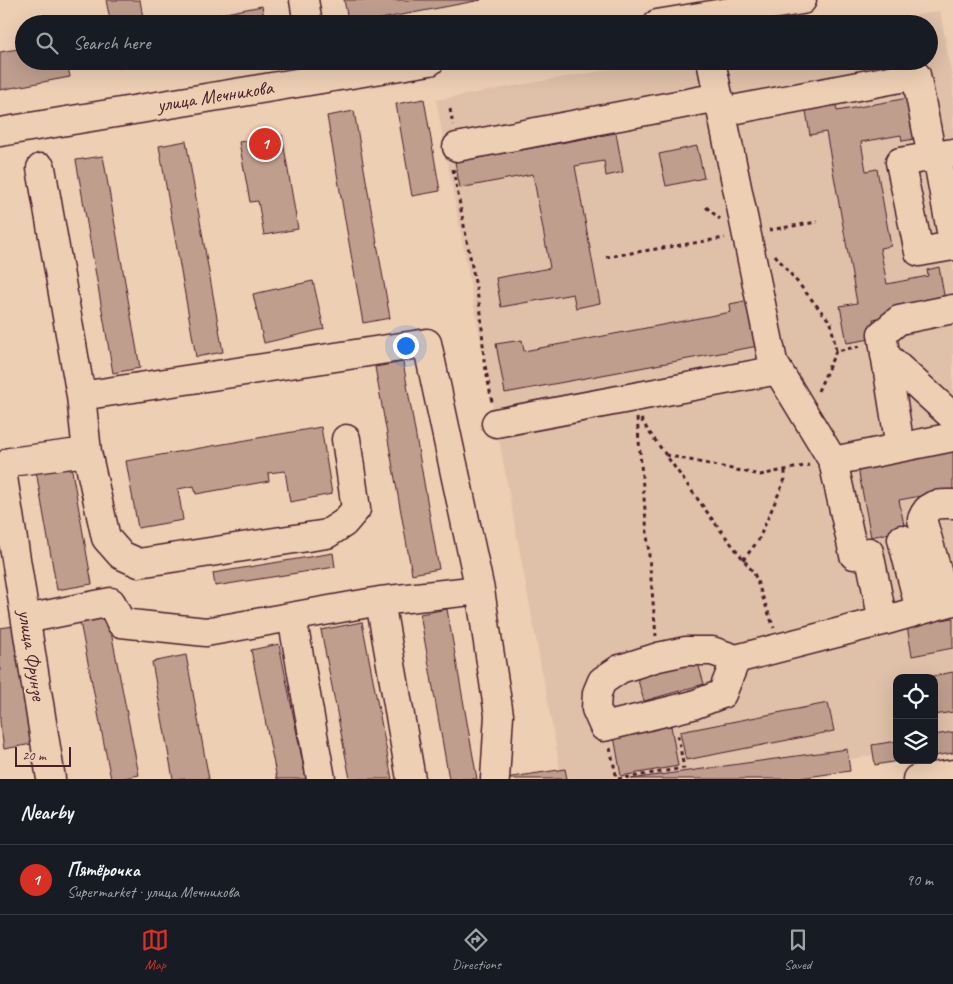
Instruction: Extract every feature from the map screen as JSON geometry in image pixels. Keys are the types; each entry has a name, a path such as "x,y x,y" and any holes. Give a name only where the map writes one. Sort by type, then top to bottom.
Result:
{"main road":[{"path":"304,0 306,15"},
{"path":"728,15 802,0"},
{"name":"улица Мечникова","path":"0,132 317,70"},
{"path":"713,70 773,362 833,461 854,555 869,552 883,621"},
{"path":"458,147 916,75 941,155 953,242"},
{"path":"941,155 900,162 918,252 953,246"},
{"path":"41,168 81,396 87,452 106,538 121,555 139,563 327,534 344,523 356,509 346,440"},
{"path":"900,447 882,334 899,320 953,309"},
{"path":"81,396 427,343 480,590 499,715 495,779"},
{"path":"884,348 953,417"},
{"path":"496,423 778,370"},
{"path":"833,461 953,437"},
{"path":"1,471 10,462 87,452"},
{"name":"улица Фрунзе","path":"1,471 51,779"},
{"path":"736,659 722,694 693,705 604,727 596,709 597,693 602,681 620,669 658,657 686,652 712,651 736,659 883,621 950,601 922,518 926,510 935,504 953,504"},
{"path":"902,540 920,610"},
{"path":"26,619 110,602 121,623 206,632 380,601 480,590"},
{"path":"380,601 411,779"},
{"path":"292,617 321,779"},
{"path":"917,779 953,774"}],"path":[{"path":"458,147 449,149 481,313 484,360 496,423"},
{"path":"765,231 817,222"},
{"path":"803,411 810,407 836,351 884,348"},
{"path":"658,657 636,411 665,455 754,573 781,647"},
{"path":"665,455 760,475 833,461"},
{"path":"743,560 758,541 785,479 785,470"},
{"path":"604,727 618,779 684,768 675,724 693,705"}],"shaded area":[{"path":"940,11 953,83 953,741 938,744 938,674 893,674 893,752 739,779 562,779 436,100 604,70 938,70 938,15 918,15"}],"building":[{"path":"106,0 140,0 142,15 109,15"},
{"path":"344,0 481,0 402,15 347,15"},
{"path":"262,6 264,15 216,15"},
{"path":"15,50 15,70 69,70 70,77 0,90 0,52"},
{"path":"834,93 837,111 908,98 915,139 902,141 901,135 861,142 866,171 877,169 891,246 880,248 887,284 928,276 927,270 939,267 946,306 873,319 876,338 847,343 840,306 857,303 826,132 810,135 804,99"},
{"path":"424,99 440,191 412,196 396,104"},
{"path":"354,111 390,318 363,323 327,116"},
{"path":"616,133 623,172 606,176 604,161 575,166 600,303 576,308 573,294 501,307 496,278 550,268 533,174 460,188 455,162"},
{"path":"282,135 298,229 264,235 258,201 250,202 239,142"},
{"path":"186,141 223,352 196,357 159,146"},
{"path":"697,146 704,178 666,186 659,154"},
{"path":"103,156 140,368 113,373 76,160"},
{"path":"313,281 324,329 264,343 253,294"},
{"path":"750,300 758,346 505,393 496,344 522,340 524,351 731,312 730,304"},
{"path":"403,362 439,569 412,574 375,367"},
{"path":"321,427 332,494 290,502 285,471 268,473 269,481 196,494 194,486 178,489 183,520 138,528 126,461"},
{"path":"953,445 953,490 899,500 905,530 871,537 857,463"},
{"path":"71,465 92,584 57,590 36,471"},
{"path":"333,553 335,567 215,586 213,573"},
{"path":"447,609 477,779 449,779 420,614"},
{"path":"107,611 139,775 119,779 111,779 79,617"},
{"path":"953,618 953,648 912,656 907,626"},
{"path":"362,622 392,779 350,779 321,630"},
{"path":"14,626 32,744 4,749 0,722 0,628"},
{"path":"279,644 306,779 277,779 251,650"},
{"path":"695,653 704,684 644,701 635,670"},
{"path":"186,655 209,779 173,779 152,662"},
{"path":"953,672 953,712 938,714 938,675"},
{"path":"828,703 834,731 686,760 680,732"},
{"path":"671,726 678,766 621,776 614,736"},
{"path":"953,732 953,753 938,755 938,734"},
{"path":"893,742 893,762 875,765 872,745"},
{"path":"847,749 850,771 792,779 631,779"},
{"path":"565,769 567,779 499,779"}],"place":[{"name":"Пятёрочка","path":"265,144"}]}
